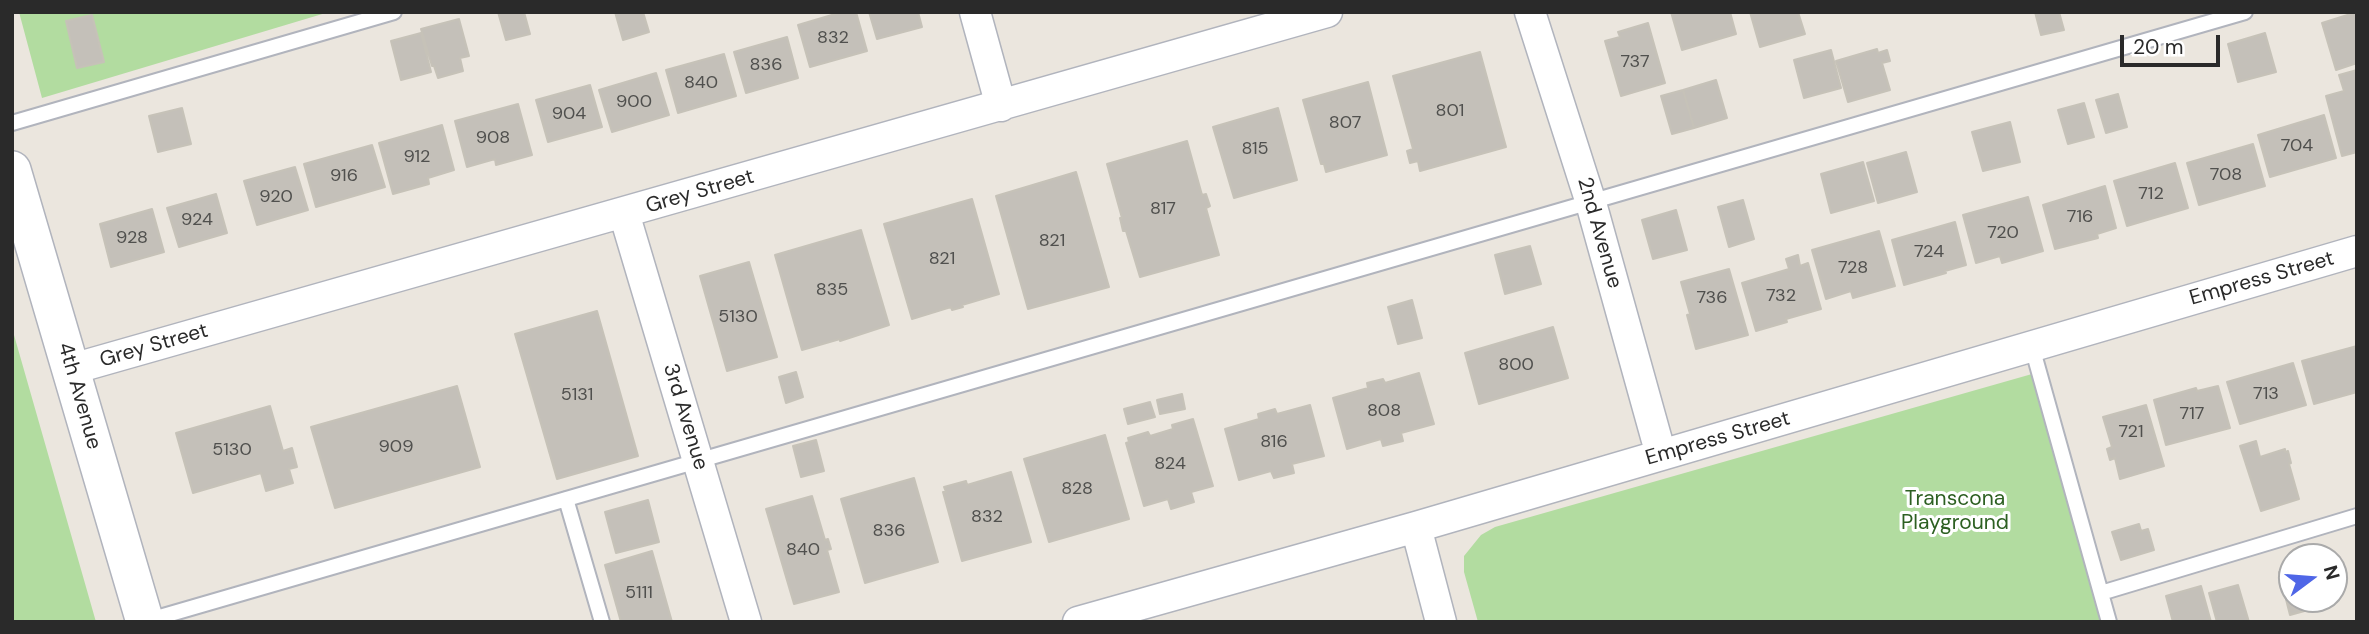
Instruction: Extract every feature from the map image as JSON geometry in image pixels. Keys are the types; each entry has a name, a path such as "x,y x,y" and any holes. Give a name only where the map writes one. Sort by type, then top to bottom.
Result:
{"street":[{"path":"975,12 1001,106"},
{"name":"Grey Street","path":"72,369 1328,12"},
{"name":"2nd Avenue","path":"1530,12 1591,202 1661,455"},
{"name":"4th Avenue","path":"12,170 145,622"},
{"name":"3rd Avenue","path":"624,213 746,622"},
{"name":"Empress Street","path":"1078,622 1416,527 2357,251"},
{"path":"1416,527 1441,622"}],"lane":[{"path":"12,122 394,12"},
{"path":"145,622 2245,12"},
{"path":"2032,347 2109,622"},
{"path":"566,499 602,622"},
{"path":"2101,593 2357,516"}],"green space":[{"path":"19,12 329,12 42,98"},
{"path":"12,328 96,622 12,622"},
{"name":"Transcona Playground","path":"2032,374 2101,622 1478,622 1464,572 1464,556 1481,535 1495,527"}],"building":[{"path":"498,12 524,12 530,34 506,40"},
{"path":"615,12 643,12 649,32 623,40"},
{"path":"842,12 856,12 867,51 810,67 798,25"},
{"path":"869,12 918,12 922,27 877,39"},
{"path":"1671,12 1730,12 1736,34 1682,50"},
{"path":"1750,12 1798,12 1805,34 1760,47"},
{"path":"2035,12 2059,12 2064,30 2041,35"},
{"path":"2357,12 2357,63 2336,70 2322,23"},
{"path":"92,15 104,62 77,68 66,21"},
{"path":"459,19 469,56 460,58 463,71 438,78 421,29"},
{"path":"1648,23 1665,83 1621,96 1605,41 1620,37 1618,32"},
{"path":"421,33 431,72 401,80 391,41"},
{"path":"2265,33 2276,72 2238,82 2228,44"},
{"path":"787,37 798,78 746,93 734,52"},
{"path":"1877,49 1878,53 1887,50 1890,61 1882,63 1890,90 1848,102 1836,61"},
{"path":"1831,50 1841,88 1804,98 1794,60"},
{"path":"1480,52 1506,147 1420,171 1418,161 1410,163 1407,151 1413,149 1393,76"},
{"path":"724,54 736,96 678,113 666,70"},
{"path":"2357,70 2357,152 2342,156 2326,96 2344,91 2339,75"},
{"path":"656,73 669,115 612,132 599,90"},
{"path":"1716,80 1727,118 1694,128 1683,90"},
{"path":"1368,82 1387,155 1326,172 1324,164 1321,164 1303,100"},
{"path":"590,85 602,127 548,142 536,100"},
{"path":"1683,90 1694,128 1672,134 1661,96"},
{"path":"2118,94 2127,127 2106,133 2096,100"},
{"path":"2084,103 2094,137 2068,144 2058,110"},
{"path":"518,104 532,155 496,165 495,159 467,167 455,121"},
{"path":"182,108 191,144 158,152 149,116"},
{"path":"1278,108 1297,180 1234,198 1213,127"},
{"path":"2324,115 2336,158 2270,177 2258,135"},
{"path":"2010,122 2020,162 1983,171 1972,132"},
{"path":"442,125 454,170 428,178 429,184 393,194 379,143"},
{"path":"1187,141 1202,195 1206,194 1210,206 1206,208 1219,255 1140,277 1126,231 1123,231 1107,164"},
{"path":"2253,144 2265,186 2199,205 2187,163"},
{"path":"372,145 385,187 316,207 304,164"},
{"path":"1906,152 1917,192 1878,203 1867,163"},
{"path":"1863,162 1874,201 1831,213 1821,174"},
{"path":"2175,163 2188,208 2127,226 2114,181"},
{"path":"295,167 308,210 257,225 244,181"},
{"path":"1076,172 1109,287 1028,309 996,196"},
{"path":"2105,186 2116,228 2097,234 2098,238 2055,249 2043,205"},
{"path":"216,194 227,233 179,247 167,208"},
{"path":"2028,197 2043,251 2002,263 2000,256 1976,263 1963,215"},
{"path":"972,199 999,294 962,305 963,307 952,310 951,307 912,319 884,224"},
{"path":"1743,200 1754,239 1729,247 1718,207"},
{"path":"152,209 164,252 111,267 100,224"},
{"path":"1676,210 1687,250 1653,259 1642,220"},
{"path":"1955,222 1966,265 1904,285 1892,240"},
{"path":"861,230 889,325 802,350 775,255"},
{"path":"1879,231 1895,286 1853,298 1851,291 1826,299 1812,250"},
{"path":"1530,246 1541,284 1505,294 1495,255"},
{"path":"1798,255 1800,266 1808,263 1821,309 1756,331 1742,283 1789,269 1786,259"},
{"path":"749,262 777,357 727,371 700,276"},
{"path":"1729,269 1748,335 1696,349 1681,282"},
{"path":"1412,300 1422,338 1398,344 1388,307"},
{"path":"597,311 638,456 557,479 515,334"},
{"path":"1553,327 1568,378 1479,404 1465,353"},
{"path":"2357,346 2357,392 2314,404 2302,361"},
{"path":"2293,363 2306,405 2240,424 2227,382"},
{"path":"796,372 803,397 786,403 779,377"},
{"path":"1419,373 1434,424 1401,433 1403,441 1383,446 1381,439 1347,449 1333,398 1368,388 1367,383 1383,379 1385,383"},
{"path":"457,386 480,467 335,508 311,427"},
{"path":"2218,386 2230,428 2166,445 2154,400 2196,388 2197,391"},
{"path":"1182,394 1185,409 1160,414 1157,400"},
{"path":"1150,402 1155,417 1128,424 1124,409"},
{"path":"1310,405 1324,456 1292,464 1294,473 1274,478 1271,471 1239,480 1225,429 1259,419 1258,414 1275,409 1277,414"},
{"path":"2146,405 2164,466 2120,479 2115,458 2110,460 2107,449 2112,447 2103,417"},
{"path":"270,406 283,451 292,448 297,467 289,469 293,483 266,491 261,473 193,493 176,433"},
{"path":"1193,419 1213,486 1191,492 1194,502 1171,509 1168,499 1144,506 1126,443 1129,442 1128,438 1148,432 1150,436 1173,429 1172,425"},
{"path":"1105,435 1129,519 1049,542 1024,459"},
{"path":"816,440 824,471 801,477 793,446"},
{"path":"2256,441 2260,457 2285,449 2285,452 2288,451 2299,499 2261,511 2240,446"},
{"path":"1011,472 1031,542 962,561 943,492 946,492 944,487 966,481 967,485"},
{"path":"914,478 938,562 865,583 841,499"},
{"path":"812,496 825,540 828,539 831,549 827,550 839,592 794,604 766,509"},
{"path":"648,500 659,542 616,553 605,512"},
{"path":"2139,524 2141,531 2148,529 2154,550 2121,560 2112,532"},
{"path":"652,551 672,622 621,622 605,565"},
{"path":"2238,585 2249,622 2217,622 2209,593"},
{"path":"2201,586 2211,622 2173,622 2166,596"}]}
